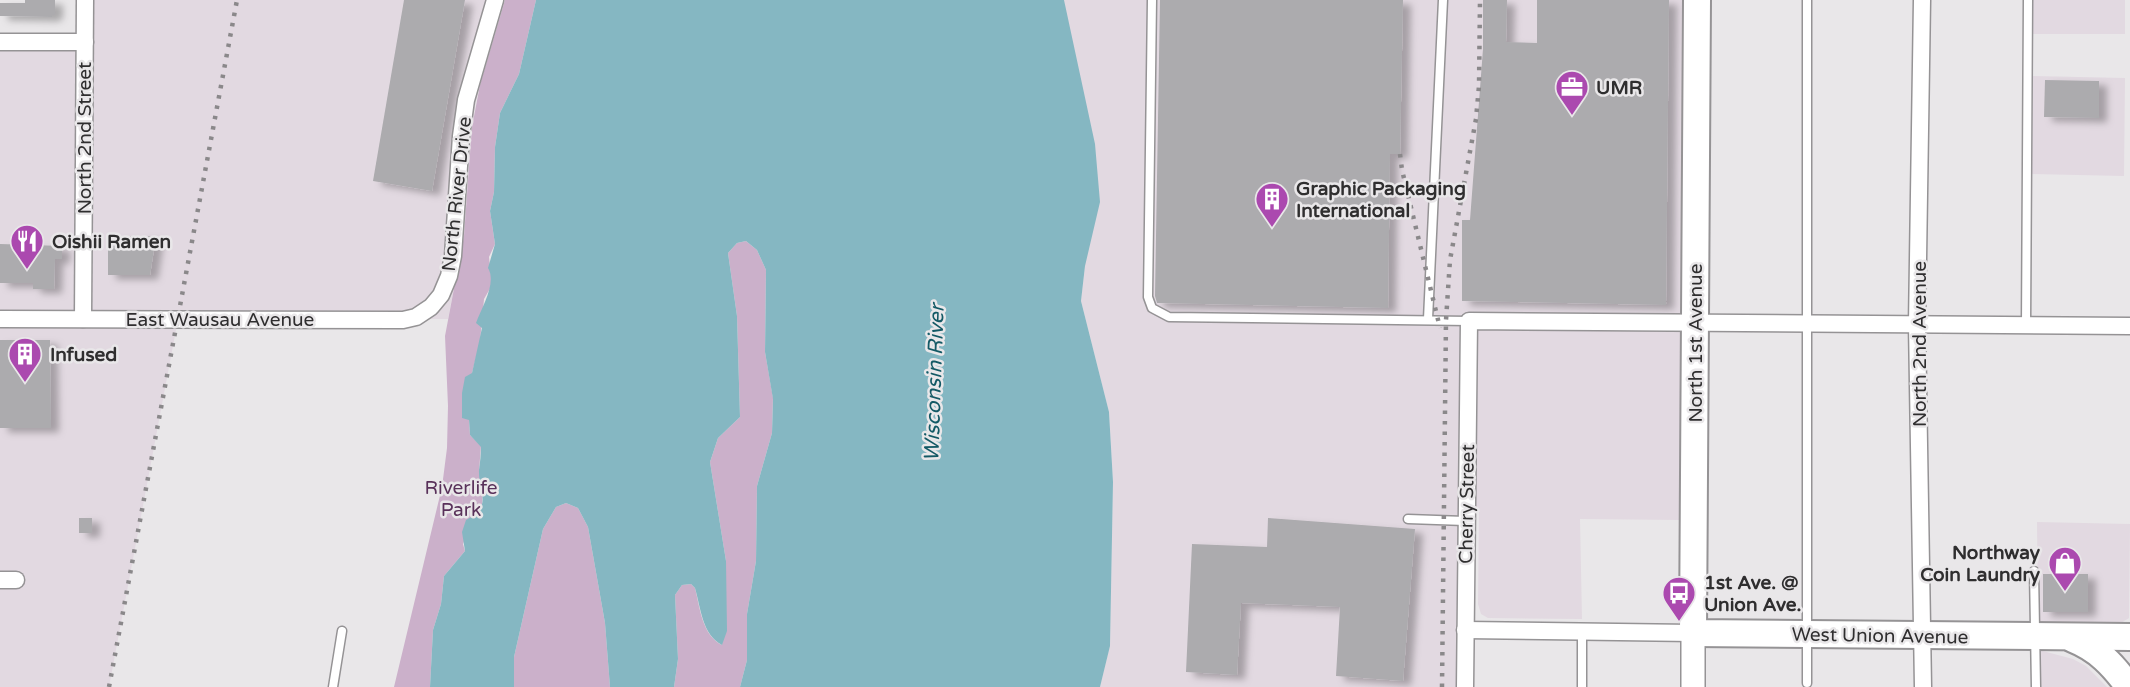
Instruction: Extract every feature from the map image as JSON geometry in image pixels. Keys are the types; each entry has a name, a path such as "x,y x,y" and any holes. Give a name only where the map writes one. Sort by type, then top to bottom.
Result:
{"main road":[{"name":"North 1st Avenue","path":"1693,633 1697,0"},
{"name":"West Union Avenue","path":"1693,633 2130,637"},
{"path":"2068,637 2095,649 2109,661 2129,687"}],"street":[{"name":"North 2nd Street","path":"83,319 85,0"},
{"name":"North River Drive","path":"435,304 450,270 466,100 495,0"},
{"name":"North 2nd Avenue","path":"1922,0 1917,324 1923,687"},
{"path":"0,42 85,42"},
{"name":"East Wausau Avenue","path":"0,318 403,320 416,317 435,304"},
{"path":"1469,321 2130,326"},
{"name":"Cherry Street","path":"1465,687 1469,321"},
{"path":"1465,630 1693,633"},
{"name":"North 1st Avenue","path":"1693,633 1693,687"}],"lane":[{"path":"1152,0 1148,297 1152,308 1169,317 1469,321"},
{"path":"1428,319 1443,0"},
{"path":"1807,0 1807,683"},
{"path":"2026,326 2028,0"},
{"path":"1408,519 1465,521"},
{"path":"2035,571 2036,687"},
{"path":"333,687 342,631"},
{"path":"1582,632 1582,687"}],"shaded area":[{"path":"85,0 505,0 475,107 464,236 448,319 178,319 109,687 0,687 0,43 84,44"},
{"path":"1064,0 1685,0 1681,520 1580,519 1582,619 1488,618 1481,614 1478,604 1479,511 1458,511 1456,687 1100,687 1110,645 1113,482 1109,412 1081,301 1085,266"},
{"path":"2032,0 2125,0 2125,34 2032,34"},
{"path":"2032,76 2125,78 2124,176 2031,174"},
{"path":"2037,522 2130,524 2129,618 2119,624 2038,624"},
{"path":"2039,650 2073,659 2086,666 2107,687 2039,687"}],"green space":[{"name":"Riverlife Park","path":"505,0 536,0 519,74 500,113 495,147 494,192 490,211 495,244 489,257 492,285 484,299 480,342 472,373 469,420 470,435 481,446 479,471 483,487 482,507 475,515 463,544 465,551 444,576 441,604 433,630 430,687 394,687 442,487 447,448 448,406 445,336 464,236 472,127 480,85"},
{"path":"746,241 757,250 766,270 765,352 773,398 772,433 757,486 756,561 747,614 747,660 740,687 674,687 678,659 675,595 682,585 691,584 695,588 706,628 722,645 726,561 710,462 718,438 740,417 737,316 728,253 737,243"},
{"path":"566,503 578,508 588,527 605,623 610,687 514,687 514,657 543,529 556,507"}],"water":[{"name":"Wisconsin River","path":"536,0 1064,0 1095,144 1100,202 1085,266 1081,301 1109,412 1113,482 1110,646 1100,687 740,687 747,660 747,614 756,561 757,486 772,433 773,399 765,352 766,270 757,250 746,241 737,243 728,253 737,316 740,417 718,438 710,462 726,561 727,631 722,645 706,628 695,588 691,584 682,585 675,595 678,659 674,687 610,687 605,623 588,527 578,508 566,503 556,507 543,529 514,657 514,687 430,687 433,630 441,604 444,576 465,551 462,532 466,520 480,509 483,498 479,478 481,447 470,435 469,420 462,418 462,393 465,377 472,373 482,328 476,323 491,281 488,268 495,244 490,211 500,113 519,74"}],"building":[{"path":"25,0 55,0 55,15 0,16 0,3 25,3"},
{"path":"404,0 465,0 432,191 373,181"},
{"name":"Graphic Packaging International","path":"1160,0 1403,0 1400,154 1390,154 1388,308 1157,303"},
{"name":"UMR","path":"1483,0 1507,0 1506,42 1537,43 1537,0 1669,0 1666,305 1462,301 1462,220 1470,220 1483,49"},
{"path":"2045,80 2099,81 2099,118 2044,117"},
{"path":"156,236 150,275 108,275 108,237"},
{"name":"Oishii Ramen","path":"0,244 62,246 62,259 55,259 54,289 33,289 33,283 0,283"},
{"name":"Infused","path":"0,340 50,340 51,428 0,428"},
{"path":"79,518 92,518 92,533 79,533"},
{"path":"1268,518 1415,529 1403,681 1336,676 1340,607 1241,603 1237,675 1186,672 1192,544 1267,547"},
{"name":"Northway Coin Laundry","path":"2043,574 2088,574 2088,612 2043,612"}],"railway":[{"path":"109,687 237,0"},
{"path":"1442,687 1446,320 1450,260 1476,119 1480,0"},
{"path":"1400,154 1440,328"}],"place":[{"name":"UMR","path":"1572,117"},
{"name":"Graphic Packaging International","path":"1272,229"},
{"name":"Oishii Ramen","path":"27,271"},
{"name":"Infused","path":"25,384"},
{"name":"Northway Coin Laundry","path":"2065,593"},
{"name":"1st Ave. @ Union Ave.","path":"1679,623"}]}
